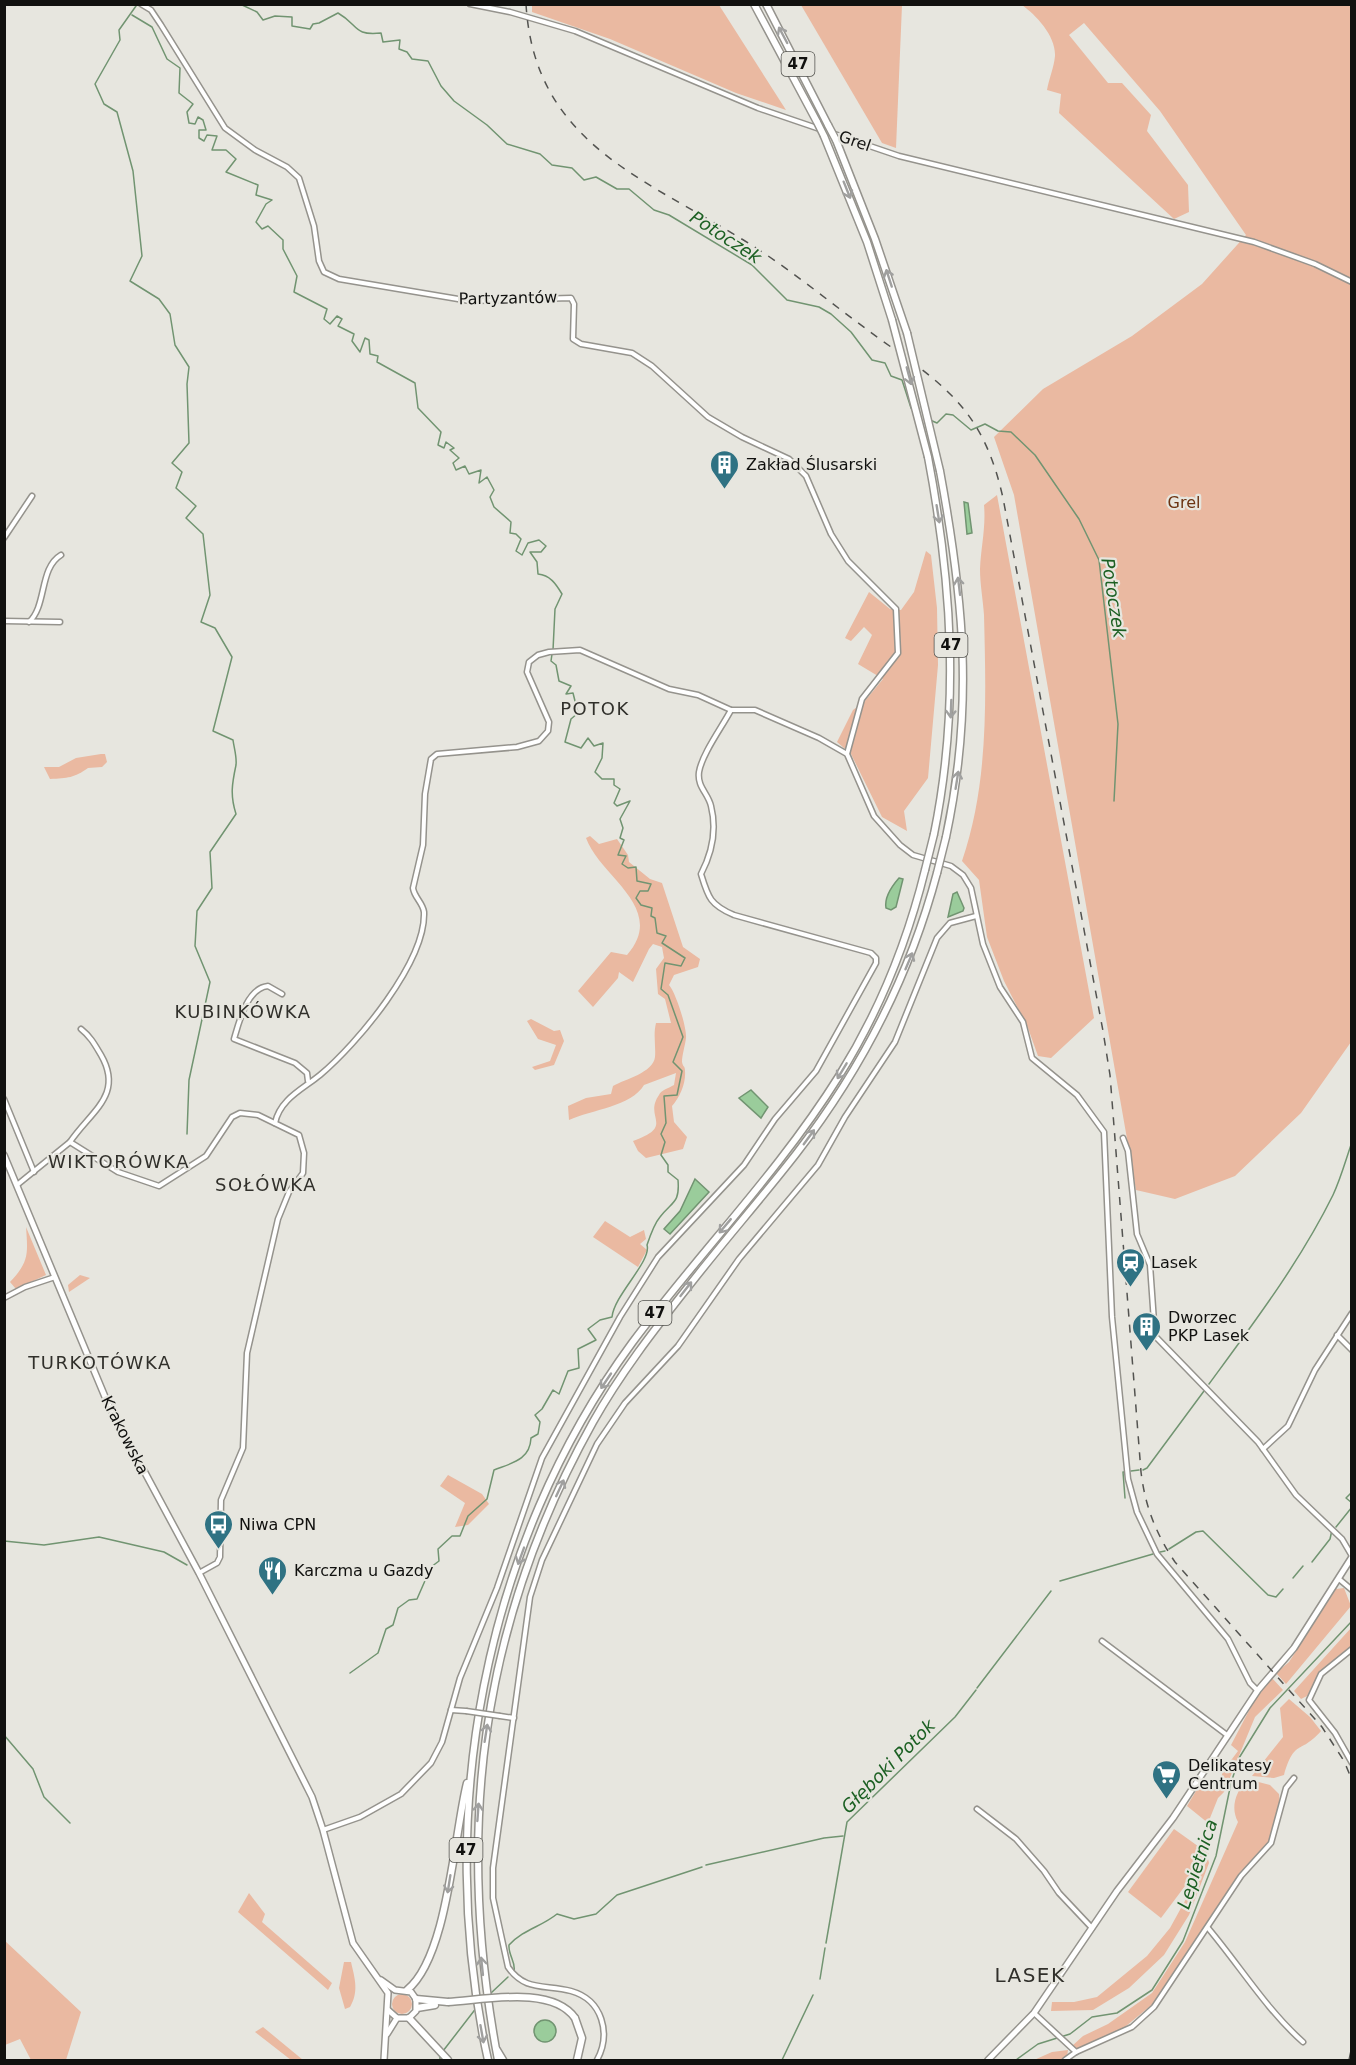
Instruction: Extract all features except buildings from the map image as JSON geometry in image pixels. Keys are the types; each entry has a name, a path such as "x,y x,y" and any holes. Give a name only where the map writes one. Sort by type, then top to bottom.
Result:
{"main road":[{"name":"47","path":"488,2061 475,1992 469,1935 466,1862 471,1765 484,1684 499,1620 531,1528 562,1460 602,1386 630,1346 766,1176 838,1077 896,965 912,921 934,834 948,752 952,649 945,561 928,457 892,320 867,242 818,122 754,4"},
{"name":"47","path":"498,2061 483,1979 478,1912 477,1823 491,1700 515,1607 552,1505 580,1446 622,1375 690,1283 798,1152 846,1083 909,961 946,837 961,749 964,649 957,566 940,471 907,333 872,230 836,140 766,4"},
{"name":"Krakowska","path":"4,1155 108,1404 199,1573 305,1782 323,1830 350,1933 360,1955 389,1998"},
{"path":"988,2061 1034,2013 1092,1928 1173,1818 1258,1690 1294,1648 1352,1556"},
{"path":"406,1990 415,1981 442,1919 471,1765"},
{"path":"377,1978 397,1990 406,1990 416,1999 435,2003"},
{"path":"384,2061 389,1998 397,1990"},
{"path":"409,2018 417,2008 435,2003 540,1998 560,2003 575,2018 582,2038 577,2061"},
{"path":"416,1999 417,2008"},
{"path":"388,2010 397,2018 409,2018 448,2061"},
{"path":"385,2041 390,2027 397,2018"},
{"path":"495,2044 503,2061"}],"street":[{"name":"Partyzantów","path":"141,4 151,10 225,128 299,178 314,226 319,261 329,276 470,301 571,298 574,304 573,339 595,347 632,353 652,366 708,417 742,437 789,459 798,466 806,476 831,534 848,561 896,609 898,653 891,665 862,699 847,754"},
{"name":"Grel","path":"470,4 510,12 575,31 758,108 899,156 1254,242 1316,264 1352,282"},
{"path":"4,538 32,496"},
{"path":"29,622 36,613 47,576 57,557 61,555"},
{"path":"4,621 60,622"},
{"path":"275,1123 282,1107 342,1055 402,980 424,920 424,908 413,888 423,844 425,794 431,759 437,754 517,747 540,741 548,731 549,722 527,672 530,662 538,655 556,651 580,650 645,680 698,695 731,710 755,710 819,738 847,754 878,822 908,852 947,864 963,875 971,888 983,944 1000,987 1023,1023 1034,1062 1077,1095 1104,1132 1112,1317 1128,1479 1137,1512 1157,1554 1228,1639 1250,1683 1258,1690"},
{"path":"323,1830 360,1817 412,1785 437,1751 460,1678 497,1588 542,1458 620,1317 658,1257 744,1165 775,1119 816,1071 876,963 876,956 872,953 716,908 701,874 712,854 713,833 711,806 699,785 699,770 731,710"},
{"path":"597,2061 603,2048 605,2028 595,2008 572,1991 526,1985 508,1967 493,1898 492,1881 535,1581 597,1444 625,1402 678,1346 739,1259 818,1166 850,1107 895,1042 937,938 950,922 976,916"},
{"path":"282,994 268,986 257,990 249,999 234,1039 295,1064 307,1073 308,1083"},
{"path":"17,1185 70,1142 108,1091 111,1079 108,1066 91,1037 81,1029"},
{"path":"4,1099 34,1172"},
{"path":"70,1142 118,1172 159,1186 206,1155 232,1117 249,1112 300,1135 305,1165 303,1173 289,1192 278,1219 247,1353 243,1448 221,1500 220,1557 217,1563 199,1573"},
{"path":"1123,1138 1128,1151 1137,1234 1150,1264 1155,1336 1263,1449 1296,1495 1342,1539 1352,1556"},
{"path":"4,1298 25,1287 55,1277"},
{"path":"1263,1449 1288,1426 1315,1370 1352,1313"},
{"path":"1337,1335 1352,1350"},
{"path":"1338,1579 1351,1589"},
{"path":"1101,1641 1227,1736"},
{"path":"1352,1649 1321,1674 1309,1700 1335,1733 1352,1763"},
{"path":"451,1710 514,1718"},
{"path":"1065,2061 1076,2052 1123,2033 1146,2016 1242,1876 1271,1843 1286,1788 1294,1778"},
{"path":"977,1809 1016,1839 1044,1871 1059,1893 1092,1928"},
{"path":"1208,1928 1239,1964 1282,2024 1303,2042"},
{"path":"1034,2013 1076,2052"}],"green space":[{"path":"532,5 719,5 786,110 736,93 610,39 532,12"},
{"path":"801,5 902,5 896,148 882,143"},
{"name":"Grel","path":"1022,5 1351,5 1351,1042 1301,1113 1235,1176 1175,1199 1136,1190 1014,495 994,437 1043,389 1132,336 1202,284 1246,235 1160,111 1084,23 1069,35 1108,83 1122,83 1151,115 1147,131 1188,185 1189,212 1174,219 1059,113 1061,94 1047,90 1055,56 1052,41 1039,20"},
{"path":"997,495 1094,1018 1051,1058 1038,1056 1028,1028 1004,981 987,937 979,880 962,861 977,801 984,739 985,646 980,569 984,505"},
{"path":"926,551 931,555 937,608 938,665 928,778 904,811 907,831 882,817 851,754 837,742 853,710 864,702 883,679 858,664 872,635 864,627 851,641 845,638 869,592 890,609 901,610 914,592"},
{"path":"105,754 107,762 102,767 88,768 70,777 50,779 44,767 59,767 76,758"},
{"path":"590,836 599,844 617,839 628,855 629,862 650,879 662,883 683,947 700,959 698,967 674,975 669,985 675,995 686,1038 682,1062 685,1069 685,1080 672,1106 674,1122 687,1137 683,1149 646,1158 638,1151 633,1141 653,1131 656,1126 655,1103 661,1092 674,1085 676,1073 644,1085 638,1092 621,1103 569,1120 568,1106 586,1098 611,1094 613,1086 638,1075 649,1067 655,1057 656,1023 671,1023 665,999 658,994 656,969 664,958 662,947 653,944 633,982 619,972 618,978 593,1007 578,991 611,952 627,955 638,938 640,922 636,908 627,894 593,852 586,838"},
{"path":"531,1019 554,1031 560,1030 564,1041 554,1065 535,1070 532,1067 550,1061 556,1045 538,1039 527,1021"},
{"path":"605,1221 630,1237 644,1230 646,1239 640,1244 647,1250 638,1267 593,1237"},
{"path":"26,1227 46,1275 16,1289 10,1282 21,1269 26,1257"},
{"path":"80,1275 90,1278 69,1292 68,1285"},
{"path":"448,1475 482,1494 489,1504 468,1525 455,1527 465,1503 440,1486"},
{"path":"1344,1588 1351,1606 1286,1684 1276,1673 1289,1662 1336,1589"},
{"path":"1351,1628 1351,1646 1319,1674 1307,1696 1301,1699 1294,1691"},
{"path":"1272,1678 1283,1690 1255,1717 1224,1792 1218,1798 1208,1823 1187,1806 1199,1786 1210,1780 1220,1782 1223,1771 1238,1751 1231,1745 1254,1701"},
{"path":"1289,1699 1310,1717 1321,1731 1295,1751 1284,1775 1274,1778 1252,1776 1283,1737 1280,1708"},
{"path":"1247,1779 1270,1785 1279,1794 1280,1804 1270,1842 1240,1875 1154,2003 1120,2031 1077,2050 1072,2046 1083,2036 1108,2024 1152,1993 1185,1942 1238,1822 1234,1811 1235,1800"},
{"path":"1174,1829 1209,1854 1161,1918 1128,1892"},
{"path":"1208,1859 1209,1863 1189,1915 1164,1955 1129,1988 1093,2010 1051,2011 1052,2002 1074,2002 1097,1997 1147,1956 1170,1928"},
{"path":"249,1893 265,1914 262,1922 332,1983 328,1990 238,1912"},
{"path":"4,1940 81,2012 66,2060 31,2060 20,2039 5,2045"},
{"path":"344,1962 351,1962 355,1985 353,2001 350,2007 345,2009 339,1988"},
{"path":"402,1994 409,1997 412,2004 409,2011 402,2014 395,2011 392,2004 395,1997"},
{"path":"263,2027 303,2060 291,2060 255,2032"},
{"path":"1068,2050 1067,2057 1062,2060 1034,2060 1052,2052"}],"shaded area":[{"path":"964,502 968,503 972,533 967,534"},
{"path":"899,878 903,879 896,907 891,910 886,908 887,896"},
{"path":"957,892 964,908 963,911 948,917 953,894"},
{"path":"751,1090 768,1107 761,1118 739,1098"},
{"path":"695,1179 709,1192 670,1234 664,1229 680,1211"},
{"path":"545,2020 555,2027 556,2031 549,2041 545,2042 535,2035 534,2031 541,2021"}],"waterway":[{"name":"Potoczek","path":"240,4 257,12 263,20 275,16 292,17 292,26 310,29 313,24 338,13 365,33 381,33 383,42 400,40 399,49 407,52 412,59 428,61 441,86 454,101 487,125 507,144 540,154 552,165 572,168 584,180 596,177 617,189 629,189 654,210 669,215 752,265 787,300 819,307 831,314 851,332 872,360 885,363 891,376 902,380 911,408"},
{"path":"136,6 119,30 120,40 95,84 104,104 117,112 133,171 142,256 130,281 159,299 170,314 175,345 189,367 187,384 189,443 172,463 182,472 176,488 196,506 186,518 203,534 210,595 201,622 215,628 232,657 213,731 233,740 236,762 232,795 236,814 210,852 212,888 197,911 195,946 210,982 189,1080 187,1134"},
{"path":"132,15 152,27 167,59 180,68 179,93 193,104 187,112 189,123 195,124 198,117 203,120 206,130 199,130 199,138 204,141 207,135 217,136 212,150 226,150 236,159 226,172 258,185 256,195 272,200 266,204 256,222 262,229 268,226 283,240 283,249 297,276 294,292 327,309 324,319 330,324 337,316 342,319 338,326 354,334 352,341 360,352 365,338 369,340 370,354 378,356 377,362 415,383 418,408 441,432 438,445 444,448 446,442 454,448 450,450 459,458 453,463 456,470 465,466 469,474 481,470 479,483 487,477 494,490 490,497 494,507 511,522 510,533 516,534 521,539 516,551 522,555 528,543 539,540 546,546 541,552 530,552 537,562 538,574 549,578 562,594 555,609 553,650"},
{"name":"Potoczek","path":"930,420 937,423 946,414 953,415 971,430 985,424 998,431 1011,432 1035,455 1079,519 1099,560 1118,724 1114,801"},
{"path":"350,1673 378,1653 386,1629 393,1625 398,1608 409,1600 417,1599 431,1567 439,1561 438,1549 452,1536 460,1536 468,1516 487,1499 494,1470 524,1456 531,1438 538,1434 540,1422 535,1415 542,1409 553,1390 559,1394 568,1371 579,1368 578,1349 596,1340 588,1329 600,1320 612,1317 619,1299 644,1260 652,1230 678,1194 678,1180 668,1172 668,1165 661,1155 665,1142 661,1134 666,1123 664,1096 677,1095 682,1071 673,1062 683,1037 668,995 661,989 665,963 681,966 685,958 662,943 666,936 657,933 655,918 651,916 652,908 641,905 636,898 640,891 648,891 651,884 637,881 636,867 628,868 622,864 626,856 618,855 624,840 620,838 623,828 620,819 630,801 617,806 614,803 620,789 614,785 614,779 602,779 595,772 602,758 603,743 594,746 588,738 581,748 565,742 571,719 578,713 573,693 566,694 571,686 559,681 556,665 551,661 552,654"},
{"path":"1209,1384 1275,1292 1306,1244 1333,1195 1352,1142"},
{"path":"1143,1470 1147,1468 1204,1391"},
{"path":"1131,1471 1139,1470"},
{"path":"1125,1472 1123,1472 1125,1498"},
{"name":"Głęboki Potok","path":"1352,1492 1346,1498 1352,1503"},
{"name":"Głęboki Potok","path":"1336,1527 1352,1507"},
{"name":"Głęboki Potok","path":"1312,1562 1330,1539 1332,1530"},
{"name":"Głęboki Potok","path":"1169,1549 1196,1532 1203,1531 1268,1595 1276,1597 1283,1589"},
{"path":"4,1541 44,1545 99,1537 164,1552 187,1565"},
{"name":"Głęboki Potok","path":"1160,1552 1165,1551"},
{"name":"Głęboki Potok","path":"1060,1581 1153,1554"},
{"name":"Głęboki Potok","path":"1293,1578 1303,1566"},
{"name":"Głęboki Potok","path":"977,1688 1051,1591"},
{"name":"Lepietnica","path":"1016,2060 1038,2044 1070,2034 1092,2017 1117,2013 1152,1990 1183,1941 1216,1856 1231,1783 1239,1758 1270,1708 1352,1621"},
{"name":"Głęboki Potok","path":"826,1943 847,1822 955,1717 976,1690"},
{"path":"4,1735 33,1769 44,1797 70,1823"},
{"name":"Głęboki Potok","path":"706,1865 824,1838 843,1836"},
{"name":"Głęboki Potok","path":"514,1971 509,1945 521,1935 557,1914 574,1919 596,1914 617,1895 702,1867"},
{"path":"820,1979 825,1948"},
{"name":"Głęboki Potok","path":"491,1993 508,1977"},
{"path":"782,2060 813,1995"},
{"name":"Głęboki Potok","path":"443,2051 477,2007"},
{"name":"Głęboki Potok","path":"440,2053 440,2060"}],"railway":[{"path":"526,4 533,51 549,89 571,121 598,149 630,173 772,259 918,367 956,400 985,442 1003,498 1110,1075 1141,1472 1145,1496 1157,1530 1175,1562 1322,1727 1344,1761 1352,1780"},
{"path":"1349,2060 1352,2046"}],"place":[{"name":"Zakład Ślusarski","path":"725,490"},
{"name":"Lasek","path":"1130,1288"},
{"name":"Dworzec PKP Lasek","path":"1147,1352"},
{"name":"Niwa CPN","path":"218,1550"},
{"name":"Karczma u Gazdy","path":"273,1596"},
{"name":"Delikatesy Centrum","path":"1167,1800"}],"district":[{"name":"POTOK","path":"595,708"},
{"name":"KUBINKÓWKA","path":"243,1011"},
{"name":"WIKTORÓWKA","path":"119,1161"},
{"name":"SOŁÓWKA","path":"266,1184"},
{"name":"TURKOTÓWKA","path":"100,1362"},
{"name":"LASEK","path":"1030,1975"}]}
